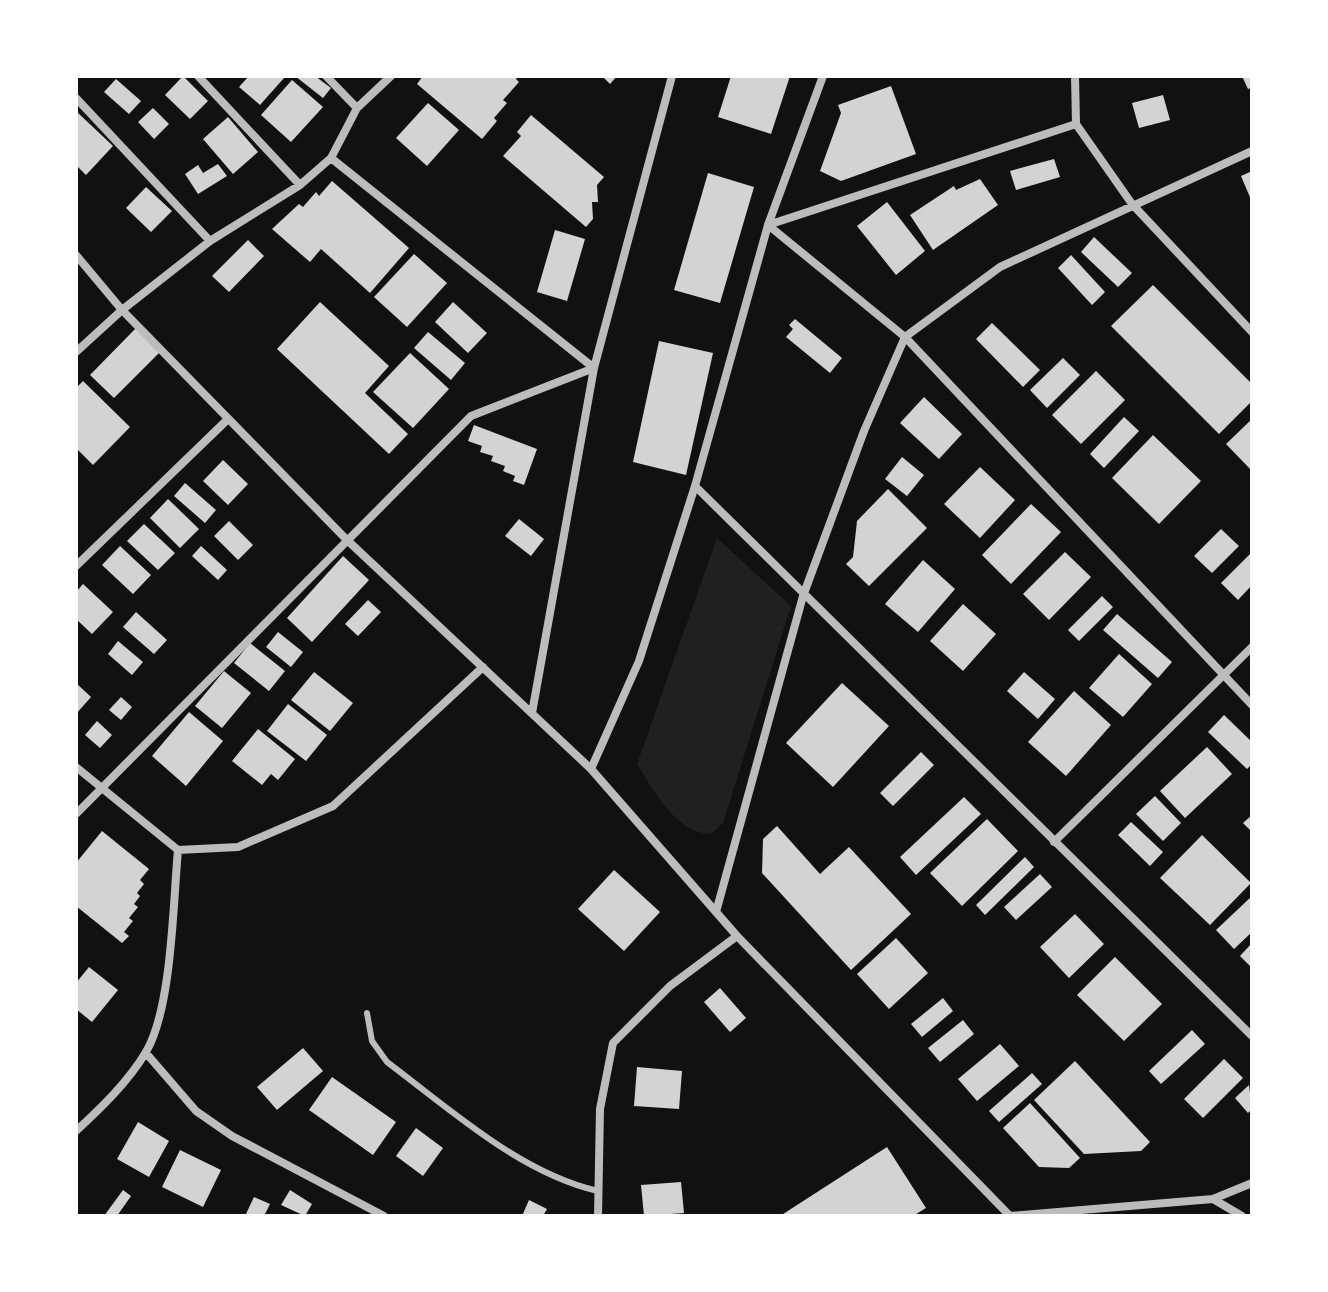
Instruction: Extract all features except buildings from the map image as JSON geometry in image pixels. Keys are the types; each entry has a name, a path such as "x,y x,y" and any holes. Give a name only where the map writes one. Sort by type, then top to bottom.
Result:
{"street":[{"path":"198,76 300,185"},
{"path":"326,76 357,108"},
{"path":"76,352 122,310 210,241 300,185 331,158 357,108 391,76"},
{"path":"532,713 594,368 672,76"},
{"path":"591,769 639,661 695,486 768,225 823,76"},
{"path":"1075,76 1076,124 1132,204 1252,332"},
{"path":"76,98 210,241"},
{"path":"768,225 1076,124"},
{"path":"716,912 803,596 864,431 905,337 1000,267 1252,151"},
{"path":"331,158 594,368"},
{"path":"768,225 905,337 1252,705"},
{"path":"76,255 122,310 346,539 591,769 737,936 1009,1216 1213,1199 1252,1183"},
{"path":"76,814 471,416 594,368"},
{"path":"76,566 227,420"},
{"path":"695,486 1252,1036"},
{"path":"1054,842 1252,647"},
{"path":"76,767 178,850 238,847 333,806 483,667"},
{"path":"76,1131 109,1100 146,1053 155,1033 164,983 178,850"},
{"path":"598,1216 600,1109 613,1043 670,986 737,936"},
{"path":"146,1053 196,1111 232,1136 384,1216"},
{"path":"1213,1199 1242,1216"}],"lane":[{"path":"367,1013 372,1041 387,1062 518,1156 567,1184 598,1191"}],"shaded area":[{"path":"717,538 791,606 723,823 711,834 687,827 677,819 658,798 637,764"}]}
